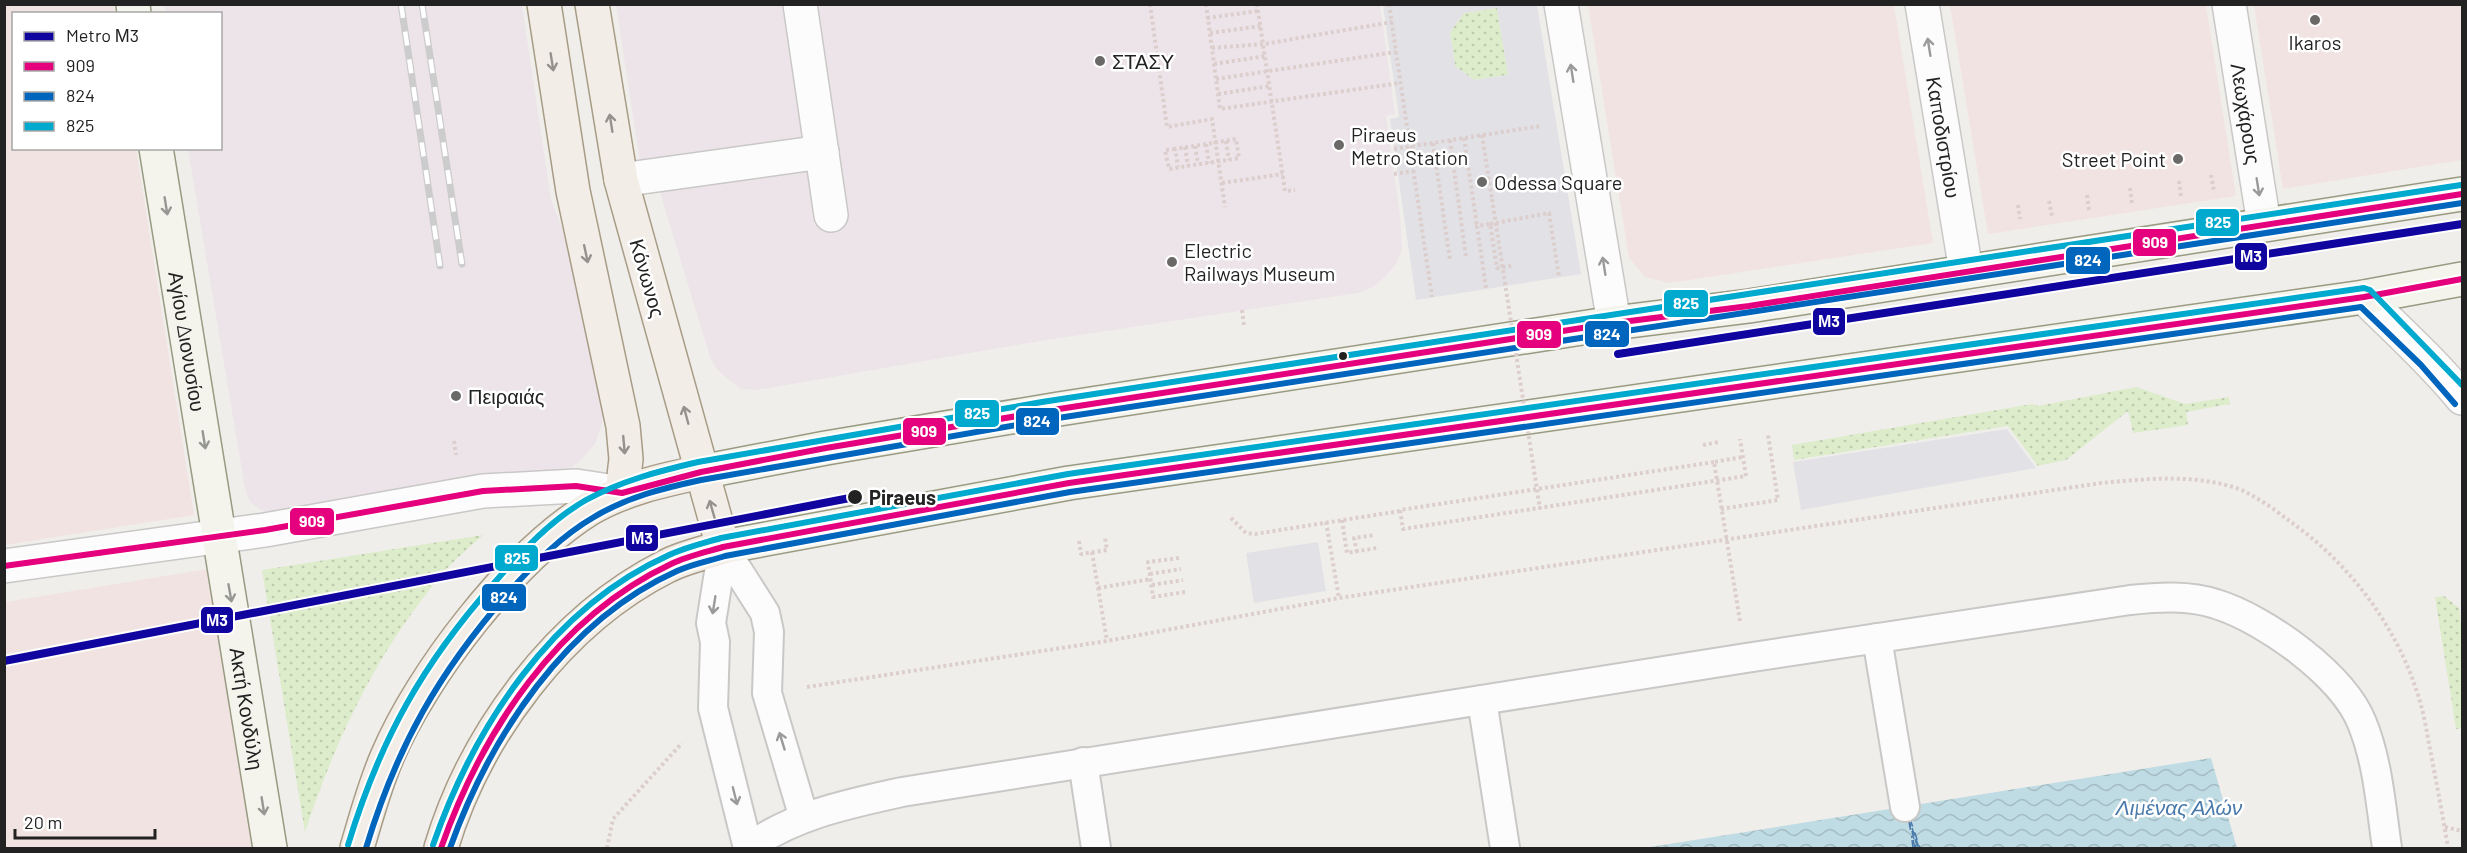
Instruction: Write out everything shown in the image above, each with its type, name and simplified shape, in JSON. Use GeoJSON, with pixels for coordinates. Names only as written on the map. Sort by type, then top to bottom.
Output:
{"type":"FeatureCollection","features":[{"type":"Feature","properties":{"kind":"main road"},"geometry":{"type":"LineString","coordinates":[[543,4],[573,191],[623,426],[626,459],[622,494]]}},
{"type":"Feature","properties":{"kind":"main road","name":"Κόνωνος"},"geometry":{"type":"LineString","coordinates":[[592,4],[621,180],[723,547]]}},
{"type":"Feature","properties":{"kind":"main road","name":"Αγίου Διονυσίου"},"geometry":{"type":"LineString","coordinates":[[156,150],[219,536]]}},
{"type":"Feature","properties":{"kind":"main road"},"geometry":{"type":"LineString","coordinates":[[357,849],[387,756],[416,700],[446,655],[507,581],[548,540],[590,509],[622,494],[701,472],[825,448],[1059,409],[1614,323],[1749,306],[2264,224],[2463,195]]}},
{"type":"Feature","properties":{"kind":"main road"},"geometry":{"type":"LineString","coordinates":[[441,849],[453,811],[480,754],[519,693],[548,659],[617,595],[668,565],[723,547],[1069,483],[2364,297],[2463,279]]}},
{"type":"Feature","properties":{"kind":"main road","name":"Ακτή Κονδύλη"},"geometry":{"type":"LineString","coordinates":[[219,536],[270,849]]}},
{"type":"Feature","properties":{"kind":"street"},"geometry":{"type":"LineString","coordinates":[[800,4],[831,215]]}},
{"type":"Feature","properties":{"kind":"street"},"geometry":{"type":"LineString","coordinates":[[1561,4],[1614,323]]}},
{"type":"Feature","properties":{"kind":"street","name":"Καποδιστρίου"},"geometry":{"type":"LineString","coordinates":[[1922,4],[1966,271]]}},
{"type":"Feature","properties":{"kind":"street","name":"Λεωχάρους"},"geometry":{"type":"LineString","coordinates":[[2229,4],[2264,224]]}},
{"type":"Feature","properties":{"kind":"street"},"geometry":{"type":"LineString","coordinates":[[621,180],[822,152]]}},
{"type":"Feature","properties":{"kind":"street"},"geometry":{"type":"LineString","coordinates":[[2364,297],[2435,365],[2463,398]]}},
{"type":"Feature","properties":{"kind":"street"},"geometry":{"type":"LineString","coordinates":[[4,566],[219,536],[483,491],[576,486],[622,494]]}},
{"type":"Feature","properties":{"kind":"lane"},"geometry":{"type":"LineString","coordinates":[[723,547],[765,613],[769,632],[767,693],[804,818]]}},
{"type":"Feature","properties":{"kind":"lane"},"geometry":{"type":"LineString","coordinates":[[723,547],[711,623],[716,642],[713,708],[748,848],[776,829],[804,818],[902,792],[1746,658],[2166,596],[2216,603],[2265,627],[2307,656],[2338,686],[2362,721],[2374,762],[2387,849]]}},
{"type":"Feature","properties":{"kind":"lane"},"geometry":{"type":"LineString","coordinates":[[1877,638],[1905,807]]}},
{"type":"Feature","properties":{"kind":"lane"},"geometry":{"type":"LineString","coordinates":[[1482,700],[1505,849]]}},
{"type":"Feature","properties":{"kind":"lane"},"geometry":{"type":"LineString","coordinates":[[1083,762],[1096,849]]}},
{"type":"Feature","properties":{"kind":"path"},"geometry":{"type":"LineString","coordinates":[[1150,4],[1167,127],[1212,119],[1225,207]]}},
{"type":"Feature","properties":{"kind":"path"},"geometry":{"type":"LineString","coordinates":[[1206,4],[1220,110],[1400,83]]}},
{"type":"Feature","properties":{"kind":"path"},"geometry":{"type":"LineString","coordinates":[[1257,4],[1286,191],[1295,190]]}},
{"type":"Feature","properties":{"kind":"path"},"geometry":{"type":"LineString","coordinates":[[1389,4],[1432,297]]}},
{"type":"Feature","properties":{"kind":"path"},"geometry":{"type":"LineString","coordinates":[[1207,18],[1258,11]]}},
{"type":"Feature","properties":{"kind":"path"},"geometry":{"type":"LineString","coordinates":[[1212,48],[1264,44],[1392,22]]}},
{"type":"Feature","properties":{"kind":"path"},"geometry":{"type":"LineString","coordinates":[[1210,33],[1261,26]]}},
{"type":"Feature","properties":{"kind":"path"},"geometry":{"type":"LineString","coordinates":[[1216,79],[1396,52]]}},
{"type":"Feature","properties":{"kind":"path"},"geometry":{"type":"LineString","coordinates":[[1214,64],[1266,56]]}},
{"type":"Feature","properties":{"kind":"path"},"geometry":{"type":"LineString","coordinates":[[1218,94],[1270,86]]}},
{"type":"Feature","properties":{"kind":"path"},"geometry":{"type":"LineString","coordinates":[[1394,149],[1546,126]]}},
{"type":"Feature","properties":{"kind":"path"},"geometry":{"type":"LineString","coordinates":[[1482,135],[1540,509]]}},
{"type":"Feature","properties":{"kind":"path"},"geometry":{"type":"LineString","coordinates":[[1464,138],[1486,288]]}},
{"type":"Feature","properties":{"kind":"path"},"geometry":{"type":"LineString","coordinates":[[1236,139],[1239,158],[1168,169],[1165,150],[1216,142],[1236,139]]}},
{"type":"Feature","properties":{"kind":"path"},"geometry":{"type":"LineString","coordinates":[[1450,140],[1466,257]]}},
{"type":"Feature","properties":{"kind":"path"},"geometry":{"type":"LineString","coordinates":[[1226,141],[1229,159]]}},
{"type":"Feature","properties":{"kind":"path"},"geometry":{"type":"LineString","coordinates":[[1433,143],[1450,260]]}},
{"type":"Feature","properties":{"kind":"path"},"geometry":{"type":"LineString","coordinates":[[1206,144],[1209,163]]}},
{"type":"Feature","properties":{"kind":"path"},"geometry":{"type":"LineString","coordinates":[[1195,146],[1198,164]]}},
{"type":"Feature","properties":{"kind":"path"},"geometry":{"type":"LineString","coordinates":[[1185,147],[1188,166]]}},
{"type":"Feature","properties":{"kind":"path"},"geometry":{"type":"LineString","coordinates":[[1175,149],[1178,168]]}},
{"type":"Feature","properties":{"kind":"path"},"geometry":{"type":"LineString","coordinates":[[1394,174],[1414,171]]}},
{"type":"Feature","properties":{"kind":"path"},"geometry":{"type":"LineString","coordinates":[[1222,183],[1283,174]]}},
{"type":"Feature","properties":{"kind":"path"},"geometry":{"type":"LineString","coordinates":[[2211,176],[2214,190]]}},
{"type":"Feature","properties":{"kind":"path"},"geometry":{"type":"LineString","coordinates":[[2179,181],[2181,196]]}},
{"type":"Feature","properties":{"kind":"path"},"geometry":{"type":"LineString","coordinates":[[2130,188],[2132,204]]}},
{"type":"Feature","properties":{"kind":"path"},"geometry":{"type":"LineString","coordinates":[[2087,195],[2089,210]]}},
{"type":"Feature","properties":{"kind":"path"},"geometry":{"type":"LineString","coordinates":[[2049,201],[2052,216]]}},
{"type":"Feature","properties":{"kind":"path"},"geometry":{"type":"LineString","coordinates":[[2018,206],[2020,219]]}},
{"type":"Feature","properties":{"kind":"path"},"geometry":{"type":"LineString","coordinates":[[1477,226],[1549,213],[1559,277]]}},
{"type":"Feature","properties":{"kind":"path"},"geometry":{"type":"LineString","coordinates":[[1490,224],[1497,268],[1511,266]]}},
{"type":"Feature","properties":{"kind":"path"},"geometry":{"type":"LineString","coordinates":[[1242,310],[1244,326]]}},
{"type":"Feature","properties":{"kind":"path"},"geometry":{"type":"LineString","coordinates":[[1721,509],[1778,501],[1768,435]]}},
{"type":"Feature","properties":{"kind":"path"},"geometry":{"type":"LineString","coordinates":[[1400,511],[1403,529],[1746,476],[1740,439]]}},
{"type":"Feature","properties":{"kind":"path"},"geometry":{"type":"LineString","coordinates":[[454,441],[456,458]]}},
{"type":"Feature","properties":{"kind":"path"},"geometry":{"type":"LineString","coordinates":[[1703,445],[1719,442]]}},
{"type":"Feature","properties":{"kind":"path"},"geometry":{"type":"LineString","coordinates":[[1231,518],[1246,533],[1255,534],[1400,511],[1424,505],[1743,456]]}},
{"type":"Feature","properties":{"kind":"path"},"geometry":{"type":"LineString","coordinates":[[1714,462],[1746,658]]}},
{"type":"Feature","properties":{"kind":"path"},"geometry":{"type":"LineString","coordinates":[[767,693],[1107,641],[1339,598],[1728,538],[2150,478],[2183,478],[2233,487],[2266,504],[2305,533],[2344,568],[2371,602],[2396,642],[2417,692],[2448,849]]}},
{"type":"Feature","properties":{"kind":"path"},"geometry":{"type":"LineString","coordinates":[[1342,520],[1347,553],[1377,548]]}},
{"type":"Feature","properties":{"kind":"path"},"geometry":{"type":"LineString","coordinates":[[1326,522],[1339,598]]}},
{"type":"Feature","properties":{"kind":"path"},"geometry":{"type":"LineString","coordinates":[[1357,552],[1354,538],[1375,535]]}},
{"type":"Feature","properties":{"kind":"path"},"geometry":{"type":"LineString","coordinates":[[1079,541],[1081,554],[1107,550],[1105,538]]}},
{"type":"Feature","properties":{"kind":"path"},"geometry":{"type":"LineString","coordinates":[[1092,552],[1107,641]]}},
{"type":"Feature","properties":{"kind":"path"},"geometry":{"type":"LineString","coordinates":[[1179,558],[1148,562],[1153,597],[1185,592]]}},
{"type":"Feature","properties":{"kind":"path"},"geometry":{"type":"LineString","coordinates":[[1098,588],[1181,569]]}},
{"type":"Feature","properties":{"kind":"path"},"geometry":{"type":"LineString","coordinates":[[1152,585],[1183,580]]}},
{"type":"Feature","properties":{"kind":"path"},"geometry":{"type":"LineString","coordinates":[[607,849],[613,819],[713,708]]}},
{"type":"Feature","properties":{"kind":"path"},"geometry":{"type":"LineString","coordinates":[[2445,827],[2463,831]]}},
{"type":"Feature","properties":{"kind":"shaded area"},"geometry":{"type":"Polygon","coordinates":[[[5,4],[113,5],[115,12],[12,12],[12,150],[136,150],[194,515],[5,545],[5,4]]]}},
{"type":"Feature","properties":{"kind":"shaded area"},"geometry":{"type":"Polygon","coordinates":[[[164,5],[522,5],[551,200],[568,243],[605,403],[602,425],[595,444],[581,460],[572,467],[271,514],[250,502],[245,489],[188,150],[222,150],[222,12],[166,12],[164,5]]]}},
{"type":"Feature","properties":{"kind":"shaded area"},"geometry":{"type":"Polygon","coordinates":[[[616,5],[1380,5],[1395,114],[1386,116],[1400,215],[1402,249],[1396,264],[1385,277],[1373,287],[1358,293],[1040,341],[757,390],[741,389],[715,367],[710,357],[662,199],[655,162],[640,163],[616,5]]]}},
{"type":"Feature","properties":{"kind":"shaded area","name":"Odessa Square"},"geometry":{"type":"Polygon","coordinates":[[[1383,5],[1537,5],[1581,274],[1416,300],[1390,119],[1399,117],[1383,5]],[[1497,8],[1464,13],[1450,32],[1455,66],[1474,80],[1508,75],[1497,8]]]}},
{"type":"Feature","properties":{"kind":"shaded area"},"geometry":{"type":"Polygon","coordinates":[[[1588,5],[1894,5],[1933,243],[1669,283],[1645,277],[1629,258],[1588,5]]]}},
{"type":"Feature","properties":{"kind":"shaded area"},"geometry":{"type":"Polygon","coordinates":[[[1950,5],[2206,5],[2236,196],[1988,234],[1950,5]]]}},
{"type":"Feature","properties":{"kind":"shaded area"},"geometry":{"type":"Polygon","coordinates":[[[2254,5],[2462,5],[2462,160],[2283,189],[2254,5]]]}},
{"type":"Feature","properties":{"kind":"shaded area"},"geometry":{"type":"Polygon","coordinates":[[[2007,429],[2036,468],[1801,510],[1793,462],[2007,429]]]}},
{"type":"Feature","properties":{"kind":"shaded area"},"geometry":{"type":"Polygon","coordinates":[[[1318,542],[1326,591],[1254,603],[1246,553],[1318,542]]]}},
{"type":"Feature","properties":{"kind":"shaded area"},"geometry":{"type":"Polygon","coordinates":[[[208,569],[254,848],[5,848],[5,602],[208,569]]]}},
{"type":"Feature","properties":{"kind":"green space"},"geometry":{"type":"Polygon","coordinates":[[[1497,7],[1508,75],[1474,80],[1455,66],[1450,32],[1464,13],[1497,7]]]}},
{"type":"Feature","properties":{"kind":"green space"},"geometry":{"type":"Polygon","coordinates":[[[2136,387],[2185,404],[2229,397],[2230,404],[2186,412],[2188,425],[2133,433],[2128,411],[2066,460],[2038,466],[2008,426],[1794,460],[1792,445],[2032,404],[2038,406],[2136,387]]]}},
{"type":"Feature","properties":{"kind":"green space"},"geometry":{"type":"Polygon","coordinates":[[[483,535],[444,572],[399,631],[345,728],[305,832],[262,570],[483,535]]]}},
{"type":"Feature","properties":{"kind":"green space"},"geometry":{"type":"Polygon","coordinates":[[[2444,596],[2459,608],[2462,632],[2462,728],[2456,729],[2435,597],[2444,596]]]}},
{"type":"Feature","properties":{"kind":"water","name":"Λιμένας Αλών"},"geometry":{"type":"Polygon","coordinates":[[[2211,758],[2237,848],[1644,848],[2211,758]]]}},
{"type":"Feature","properties":{"kind":"ferry route"},"geometry":{"type":"LineString","coordinates":[[1909,819],[1911,829]]}},
{"type":"Feature","properties":{"kind":"ferry route"},"geometry":{"type":"LineString","coordinates":[[1910,819],[1920,848]]}},
{"type":"Feature","properties":{"kind":"ferry route"},"geometry":{"type":"LineString","coordinates":[[1909,822],[1912,838]]}},
{"type":"Feature","properties":{"kind":"ferry route"},"geometry":{"type":"LineString","coordinates":[[1912,828],[1915,837]]}},
{"type":"Feature","properties":{"kind":"ferry route"},"geometry":{"type":"LineString","coordinates":[[1912,831],[1916,848]]}},
{"type":"Feature","properties":{"kind":"ferry route"},"geometry":{"type":"LineString","coordinates":[[1915,839],[1918,848]]}},
{"type":"Feature","properties":{"kind":"ferry route"},"geometry":{"type":"LineString","coordinates":[[1916,839],[1919,848]]}},
{"type":"Feature","properties":{"kind":"ferry route"},"geometry":{"type":"LineString","coordinates":[[1912,840],[1913,848]]}},
{"type":"Feature","properties":{"kind":"ferry route"},"geometry":{"type":"LineString","coordinates":[[1913,840],[1915,848]]}},
{"type":"Feature","properties":{"kind":"railway"},"geometry":{"type":"LineString","coordinates":[[401,4],[440,266]]}},
{"type":"Feature","properties":{"kind":"railway"},"geometry":{"type":"LineString","coordinates":[[422,4],[462,264]]}},
{"type":"Feature","properties":{"kind":"metro line","name":"Μ3"},"geometry":{"type":"LineString","coordinates":[[1618,354],[2462,224]]}},
{"type":"Feature","properties":{"kind":"metro line","name":"Μ3"},"geometry":{"type":"LineString","coordinates":[[4,661],[855,497]]}},
{"type":"Feature","properties":{"kind":"transit line","name":"825"},"geometry":{"type":"LineString","coordinates":[[348,845],[374,771],[389,737],[425,674],[469,613],[526,548],[561,517],[599,493],[641,477],[698,462],[1042,402],[2461,185]]}},
{"type":"Feature","properties":{"kind":"transit line","name":"909"},"geometry":{"type":"LineString","coordinates":[[4,566],[265,530],[483,491],[576,486],[622,493],[701,472],[826,448],[1059,409],[1614,323],[1749,306],[2462,194]]}},
{"type":"Feature","properties":{"kind":"transit line","name":"824"},"geometry":{"type":"LineString","coordinates":[[366,848],[391,776],[422,712],[461,652],[484,622],[528,571],[570,533],[607,510],[646,494],[701,480],[1045,420],[2462,203]]}},
{"type":"Feature","properties":{"kind":"transit line","name":"909"},"geometry":{"type":"LineString","coordinates":[[441,848],[478,762],[501,721],[558,647],[592,615],[630,587],[671,564],[703,552],[1069,483],[2364,297],[2462,279]]}},
{"type":"Feature","properties":{"kind":"transit line","name":"825"},"geometry":{"type":"LineString","coordinates":[[433,845],[450,801],[495,715],[522,676],[553,639],[588,606],[627,578],[675,552],[721,538],[1068,474],[2364,288],[2370,290],[2462,385]]}},
{"type":"Feature","properties":{"kind":"transit line","name":"824"},"geometry":{"type":"LineString","coordinates":[[450,848],[467,806],[510,725],[536,687],[567,651],[600,620],[637,593],[677,571],[725,556],[1070,492],[2361,307],[2421,365],[2455,404]]}},
{"type":"Feature","properties":{"kind":"place","name":"Ikaros"},"geometry":{"type":"Point","coordinates":[2315,20]}},
{"type":"Feature","properties":{"kind":"place","name":"ΣΤΑΣΥ"},"geometry":{"type":"Point","coordinates":[1100,61]}},
{"type":"Feature","properties":{"kind":"place","name":"Piraeus Metro Station"},"geometry":{"type":"Point","coordinates":[1339,145]}},
{"type":"Feature","properties":{"kind":"place","name":"Street Point"},"geometry":{"type":"Point","coordinates":[2178,159]}},
{"type":"Feature","properties":{"kind":"place","name":"Odessa Square"},"geometry":{"type":"Point","coordinates":[1482,182]}},
{"type":"Feature","properties":{"kind":"place","name":"Electric Railways Museum"},"geometry":{"type":"Point","coordinates":[1172,262]}},
{"type":"Feature","properties":{"kind":"place","name":"Πειραιάς"},"geometry":{"type":"Point","coordinates":[456,396]}},
{"type":"Feature","properties":{"kind":"place","name":"Piraeus"},"geometry":{"type":"Point","coordinates":[855,497]}}]}
